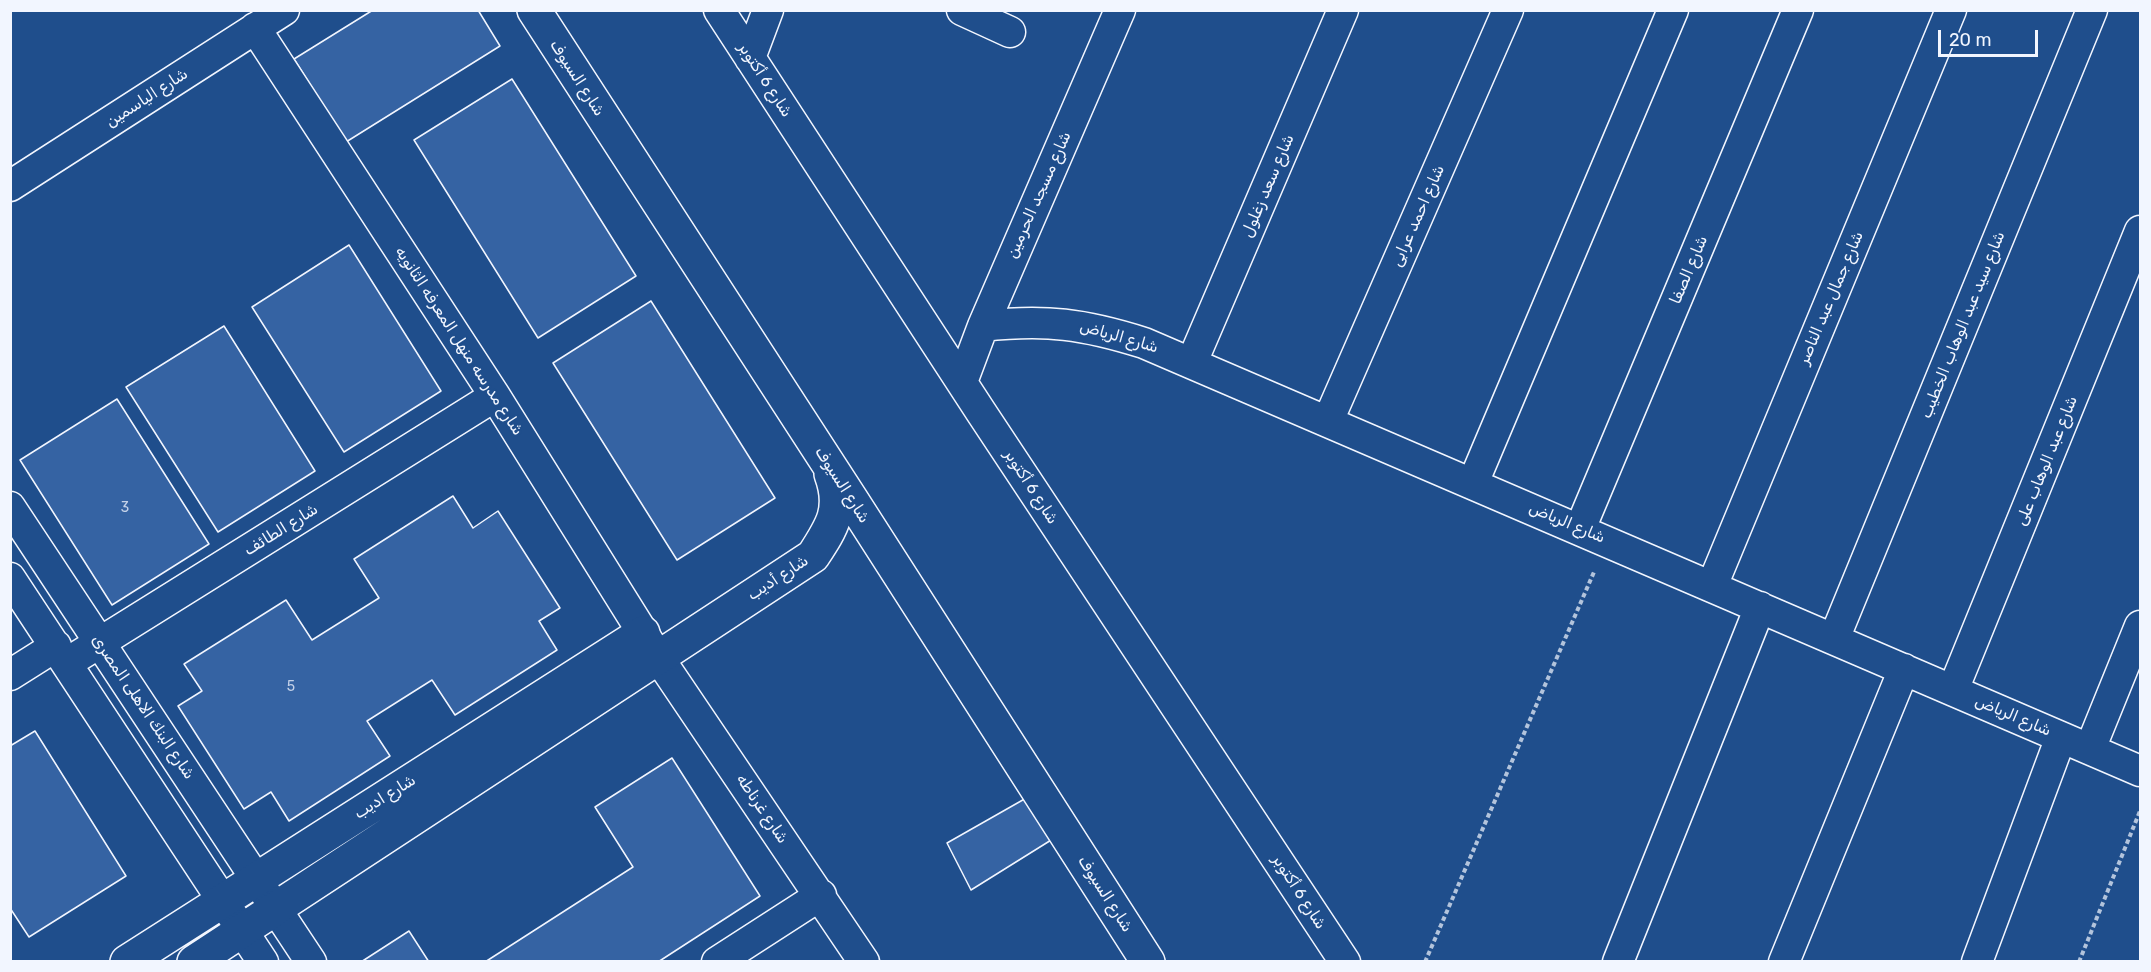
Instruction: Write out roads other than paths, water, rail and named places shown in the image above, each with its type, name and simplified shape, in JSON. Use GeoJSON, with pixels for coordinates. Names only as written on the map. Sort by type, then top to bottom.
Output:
{"type":"FeatureCollection","features":[{"type":"Feature","properties":{"kind":"main road","name":"شارع السيوف"},"geometry":{"type":"LineString","coordinates":[[534,10],[1148,962]]}},
{"type":"Feature","properties":{"kind":"main road","name":"شارع أديب"},"geometry":{"type":"LineString","coordinates":[[651,645],[813,556],[828,534],[837,510],[837,490],[827,462]]}},
{"type":"Feature","properties":{"kind":"main road","name":"شارع اديب"},"geometry":{"type":"LineString","coordinates":[[127,962],[256,878],[651,645]]}},
{"type":"Feature","properties":{"kind":"main road","name":"شارع اديب"},"geometry":{"type":"LineString","coordinates":[[194,962],[276,908],[651,645]]}},
{"type":"Feature","properties":{"kind":"street","name":"شارع الياسمين"},"geometry":{"type":"LineString","coordinates":[[10,186],[284,10]]}},
{"type":"Feature","properties":{"kind":"street","name":"شارع 6 أكتوبر"},"geometry":{"type":"LineString","coordinates":[[719,10],[1345,962]]}},
{"type":"Feature","properties":{"kind":"street"},"geometry":{"type":"LineString","coordinates":[[750,58],[768,10]]}},
{"type":"Feature","properties":{"kind":"street"},"geometry":{"type":"LineString","coordinates":[[962,10],[1010,32]]}},
{"type":"Feature","properties":{"kind":"street","name":"شارع مسجد الحرمين"},"geometry":{"type":"LineString","coordinates":[[962,382],[982,326],[1120,10]]}},
{"type":"Feature","properties":{"kind":"street","name":"شارع سعد زغلول"},"geometry":{"type":"LineString","coordinates":[[1192,362],[1343,10]]}},
{"type":"Feature","properties":{"kind":"street","name":"شارع احمد عرابى"},"geometry":{"type":"LineString","coordinates":[[1328,420],[1508,10]]}},
{"type":"Feature","properties":{"kind":"street"},"geometry":{"type":"LineString","coordinates":[[1473,483],[1673,10]]}},
{"type":"Feature","properties":{"kind":"street","name":"شارع الصفا"},"geometry":{"type":"LineString","coordinates":[[1580,529],[1798,10]]}},
{"type":"Feature","properties":{"kind":"street","name":"شارع جمال عبد الناصر"},"geometry":{"type":"LineString","coordinates":[[1712,586],[1951,10]]}},
{"type":"Feature","properties":{"kind":"street","name":"شارع سيد عبد الوهاب الخطيب"},"geometry":{"type":"LineString","coordinates":[[1834,639],[2092,10]]}},
{"type":"Feature","properties":{"kind":"street","name":"شارع مدرسه منهل المعرفه الثانويه"},"geometry":{"type":"LineString","coordinates":[[255,28],[495,396],[651,645]]}},
{"type":"Feature","properties":{"kind":"street","name":"شارع عبد الوهاب على"},"geometry":{"type":"LineString","coordinates":[[1953,690],[2140,231]]}},
{"type":"Feature","properties":{"kind":"street","name":"شارع الرياض"},"geometry":{"type":"LineString","coordinates":[[982,326],[1018,322],[1070,323],[1144,342],[2140,771]]}},
{"type":"Feature","properties":{"kind":"street","name":"شارع الطائف"},"geometry":{"type":"LineString","coordinates":[[10,675],[100,642],[495,396]]}},
{"type":"Feature","properties":{"kind":"street","name":"شارع البنك الاهلى المصرى"},"geometry":{"type":"LineString","coordinates":[[10,507],[311,962]]}},
{"type":"Feature","properties":{"kind":"street"},"geometry":{"type":"LineString","coordinates":[[10,578],[263,962]]}},
{"type":"Feature","properties":{"kind":"street"},"geometry":{"type":"LineString","coordinates":[[1618,962],[1760,607]]}},
{"type":"Feature","properties":{"kind":"street"},"geometry":{"type":"LineString","coordinates":[[2090,749],[2140,626]]}},
{"type":"Feature","properties":{"kind":"street","name":"شارع غرناطه"},"geometry":{"type":"LineString","coordinates":[[651,645],[864,962]]}},
{"type":"Feature","properties":{"kind":"street"},"geometry":{"type":"LineString","coordinates":[[1784,962],[1904,669]]}},
{"type":"Feature","properties":{"kind":"street"},"geometry":{"type":"LineString","coordinates":[[1977,962],[2061,737]]}},
{"type":"Feature","properties":{"kind":"street"},"geometry":{"type":"LineString","coordinates":[[717,962],[821,895]]}}]}
